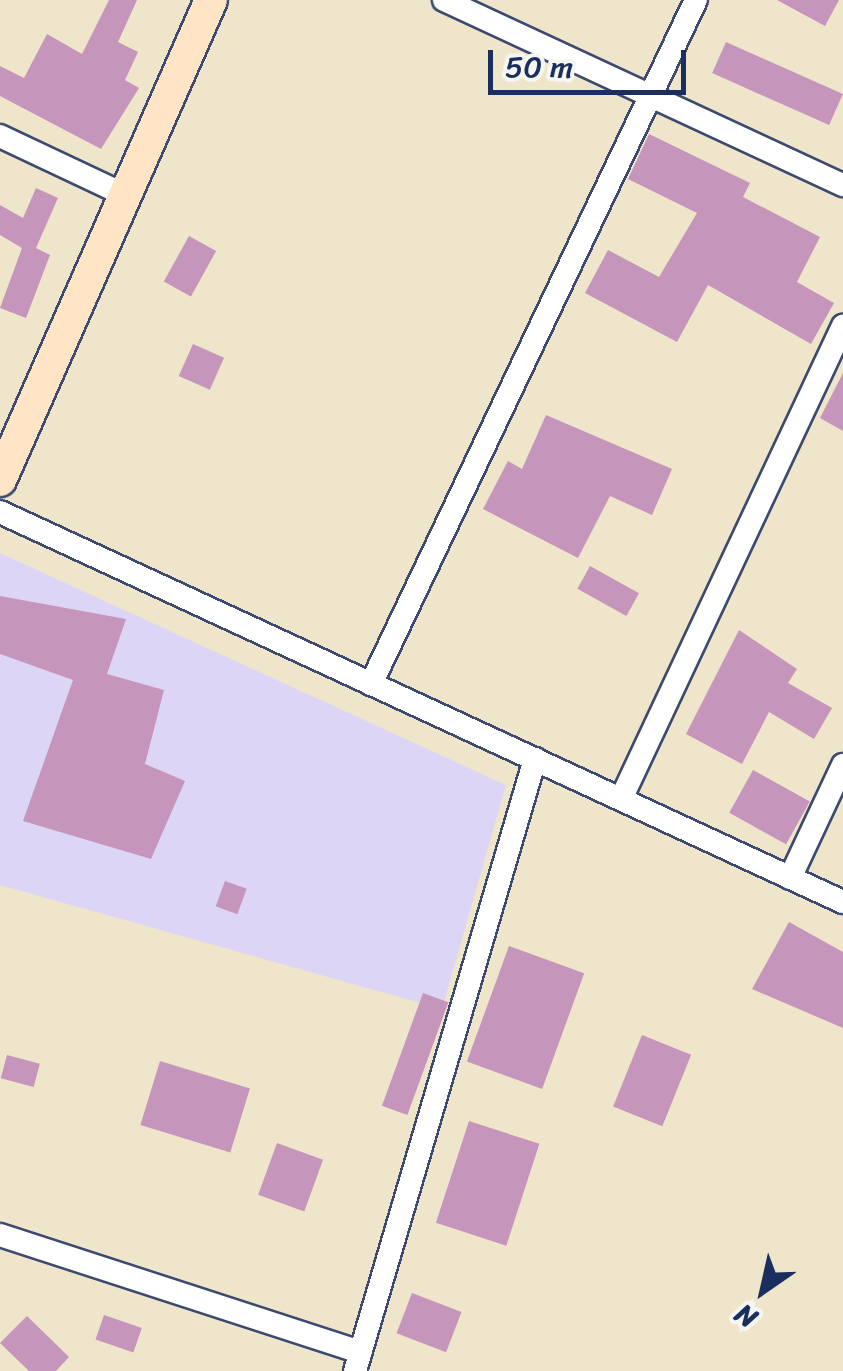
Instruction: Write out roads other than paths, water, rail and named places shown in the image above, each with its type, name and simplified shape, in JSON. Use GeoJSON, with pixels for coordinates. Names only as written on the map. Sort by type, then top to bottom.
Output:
{"type":"FeatureCollection","features":[{"type":"Feature","properties":{"kind":"street"},"geometry":{"type":"LineString","coordinates":[[0,480],[211,0]]}},
{"type":"Feature","properties":{"kind":"street"},"geometry":{"type":"LineString","coordinates":[[444,0],[843,185]]}},
{"type":"Feature","properties":{"kind":"street"},"geometry":{"type":"LineString","coordinates":[[371,684],[696,0]]}},
{"type":"Feature","properties":{"kind":"street"},"geometry":{"type":"LineString","coordinates":[[0,136],[125,195]]}},
{"type":"Feature","properties":{"kind":"street"},"geometry":{"type":"LineString","coordinates":[[621,800],[843,326]]}},
{"type":"Feature","properties":{"kind":"street"},"geometry":{"type":"LineString","coordinates":[[0,512],[843,902]]}},
{"type":"Feature","properties":{"kind":"street"},"geometry":{"type":"LineString","coordinates":[[0,1235],[358,1361],[535,759]]}},
{"type":"Feature","properties":{"kind":"street"},"geometry":{"type":"LineString","coordinates":[[790,878],[843,766]]}}]}
